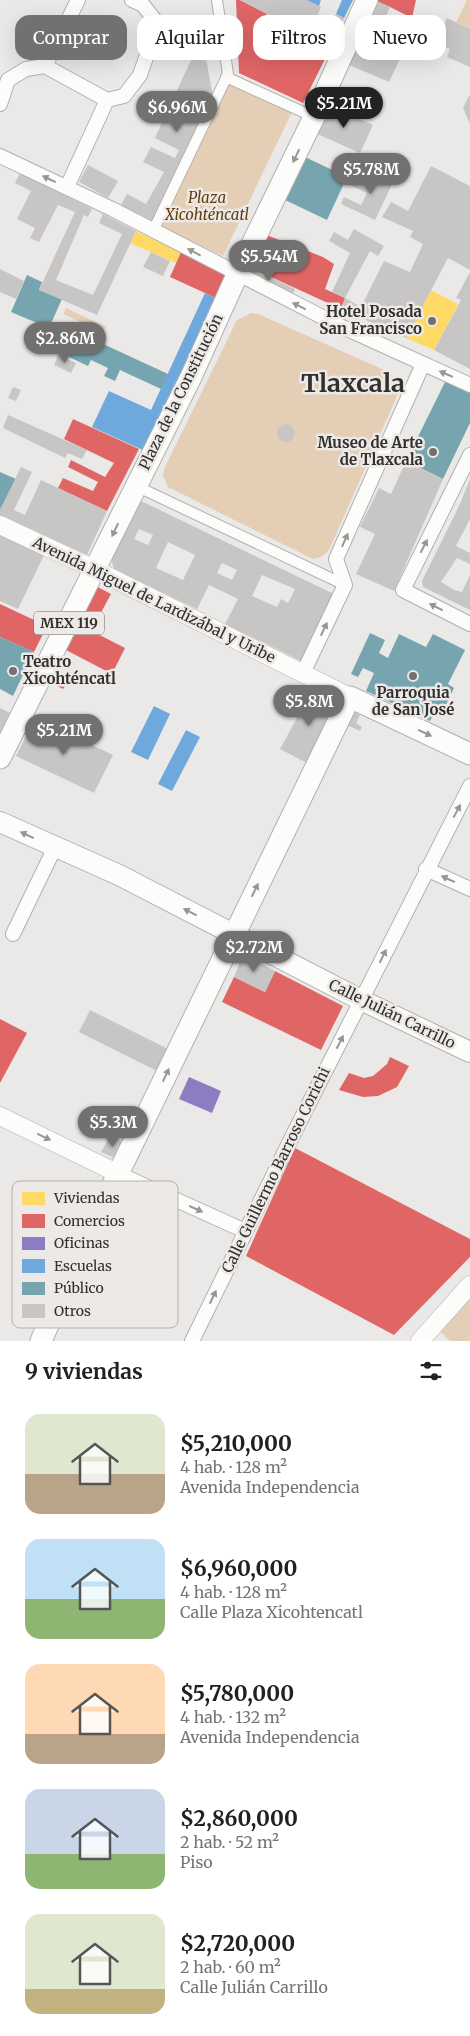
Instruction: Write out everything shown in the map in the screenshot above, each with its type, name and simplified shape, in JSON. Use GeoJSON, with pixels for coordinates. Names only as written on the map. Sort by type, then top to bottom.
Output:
{"type":"FeatureCollection","features":[{"type":"Feature","properties":{"kind":"main road","name":"MEX 119"},"geometry":{"type":"LineString","coordinates":[[237,275],[314,117],[367,0]]}},
{"type":"Feature","properties":{"kind":"main road","name":"Plaza de la Constitución"},"geometry":{"type":"LineString","coordinates":[[136,486],[191,377],[237,275]]}},
{"type":"Feature","properties":{"kind":"main road","name":"MEX 119"},"geometry":{"type":"LineString","coordinates":[[0,758],[96,570],[136,486]]}},
{"type":"Feature","properties":{"kind":"main road","name":"Avenida Miguel de Lardizábal y Uribe"},"geometry":{"type":"LineString","coordinates":[[350,697],[470,754]]}},
{"type":"Feature","properties":{"kind":"main road"},"geometry":{"type":"LineString","coordinates":[[116,1181],[233,934],[350,697]]}},
{"type":"Feature","properties":{"kind":"main road","name":"Calle Julián Carrillo"},"geometry":{"type":"LineString","coordinates":[[0,822],[119,875],[361,1000],[470,1052]]}},
{"type":"Feature","properties":{"kind":"main road"},"geometry":{"type":"LineString","coordinates":[[41,1341],[47,1328]]}},
{"type":"Feature","properties":{"kind":"street"},"geometry":{"type":"LineString","coordinates":[[46,66],[78,0]]}},
{"type":"Feature","properties":{"kind":"street"},"geometry":{"type":"LineString","coordinates":[[0,104],[8,80],[26,69],[46,66],[107,100],[124,96],[140,75],[152,40],[154,19],[143,5],[132,0]]}},
{"type":"Feature","properties":{"kind":"street"},"geometry":{"type":"LineString","coordinates":[[153,231],[228,74],[218,0]]}},
{"type":"Feature","properties":{"kind":"street"},"geometry":{"type":"LineString","coordinates":[[226,77],[314,117]]}},
{"type":"Feature","properties":{"kind":"street"},"geometry":{"type":"LineString","coordinates":[[67,187],[107,100]]}},
{"type":"Feature","properties":{"kind":"street"},"geometry":{"type":"LineString","coordinates":[[0,156],[67,187],[336,324],[470,385]]}},
{"type":"Feature","properties":{"kind":"street"},"geometry":{"type":"LineString","coordinates":[[303,673],[345,585],[336,559],[422,364]]}},
{"type":"Feature","properties":{"kind":"street"},"geometry":{"type":"LineString","coordinates":[[470,455],[403,590],[470,624]]}},
{"type":"Feature","properties":{"kind":"street","name":"Plaza de la Constitución"},"geometry":{"type":"LineString","coordinates":[[136,486],[345,585]]}},
{"type":"Feature","properties":{"kind":"street","name":"Avenida Miguel de Lardizábal y Uribe"},"geometry":{"type":"LineString","coordinates":[[0,525],[96,570],[350,697]]}},
{"type":"Feature","properties":{"kind":"street","name":"Calle Guillermo Barroso Corichi"},"geometry":{"type":"LineString","coordinates":[[192,1341],[426,869],[470,786]]}},
{"type":"Feature","properties":{"kind":"street"},"geometry":{"type":"LineString","coordinates":[[13,934],[54,847]]}},
{"type":"Feature","properties":{"kind":"street"},"geometry":{"type":"LineString","coordinates":[[426,869],[470,889]]}},
{"type":"Feature","properties":{"kind":"street"},"geometry":{"type":"LineString","coordinates":[[0,1116],[135,1181]]}},
{"type":"Feature","properties":{"kind":"street"},"geometry":{"type":"LineString","coordinates":[[178,1200],[246,1231]]}},
{"type":"Feature","properties":{"kind":"street"},"geometry":{"type":"LineString","coordinates":[[420,1341],[470,1285]]}},
{"type":"Feature","properties":{"kind":"green space"},"geometry":{"type":"Polygon","coordinates":[[[467,0],[470,0],[470,29],[456,22],[467,0]]]}},
{"type":"Feature","properties":{"kind":"green space","name":"Plaza Xicohténcatl"},"geometry":{"type":"Polygon","coordinates":[[[227,83],[292,112],[223,256],[157,225],[227,83]]]}},
{"type":"Feature","properties":{"kind":"green space"},"geometry":{"type":"Polygon","coordinates":[[[66,308],[106,327],[103,332],[63,314],[66,308]]]}},
{"type":"Feature","properties":{"kind":"green space"},"geometry":{"type":"Polygon","coordinates":[[[251,313],[258,314],[389,372],[396,384],[398,394],[329,550],[318,558],[313,559],[168,487],[163,476],[164,469],[237,320],[251,313]]]}},
{"type":"Feature","properties":{"kind":"green space"},"geometry":{"type":"Polygon","coordinates":[[[61,322],[100,339],[97,345],[59,327],[61,322]]]}},
{"type":"Feature","properties":{"kind":"green space"},"geometry":{"type":"Polygon","coordinates":[[[470,1296],[470,1341],[450,1341],[441,1332],[470,1296]]]}},
{"type":"Feature","properties":{"kind":"building: Viviendas"},"geometry":{"type":"Polygon","coordinates":[[[136,231],[181,252],[176,263],[130,243],[136,231]]]}},
{"type":"Feature","properties":{"kind":"building: Viviendas","name":"Hotel Posada San Francisco"},"geometry":{"type":"Polygon","coordinates":[[[431,290],[458,304],[434,350],[406,338],[431,290]]]}},
{"type":"Feature","properties":{"kind":"building: Comercios"},"geometry":{"type":"Polygon","coordinates":[[[236,0],[240,0],[267,14],[253,15],[253,60],[324,60],[303,103],[239,73],[238,60],[243,60],[243,15],[237,15],[236,0]]]}},
{"type":"Feature","properties":{"kind":"building: Comercios"},"geometry":{"type":"Polygon","coordinates":[[[374,0],[416,0],[413,15],[406,15],[374,0]]]}},
{"type":"Feature","properties":{"kind":"building: Comercios"},"geometry":{"type":"Polygon","coordinates":[[[264,234],[323,257],[334,264],[325,289],[345,298],[341,309],[247,266],[264,234]]]}},
{"type":"Feature","properties":{"kind":"building: Comercios"},"geometry":{"type":"Polygon","coordinates":[[[181,252],[227,273],[216,298],[170,277],[181,252]]]}},
{"type":"Feature","properties":{"kind":"building: Comercios"},"geometry":{"type":"Polygon","coordinates":[[[73,419],[139,449],[107,511],[58,488],[63,478],[93,491],[98,482],[68,467],[71,460],[105,477],[114,463],[64,439],[73,419]]]}},
{"type":"Feature","properties":{"kind":"building: Comercios"},"geometry":{"type":"Polygon","coordinates":[[[94,585],[111,594],[97,620],[80,612],[94,585]]]}},
{"type":"Feature","properties":{"kind":"building: Comercios"},"geometry":{"type":"Polygon","coordinates":[[[0,604],[47,626],[34,652],[0,637],[0,604]]]}},
{"type":"Feature","properties":{"kind":"building: Comercios"},"geometry":{"type":"Polygon","coordinates":[[[78,624],[125,648],[112,674],[66,650],[78,624]]]}},
{"type":"Feature","properties":{"kind":"building: Comercios"},"geometry":{"type":"Polygon","coordinates":[[[59,672],[70,678],[63,689],[53,684],[59,672]]]}},
{"type":"Feature","properties":{"kind":"building: Comercios"},"geometry":{"type":"Polygon","coordinates":[[[275,971],[343,1006],[321,1050],[222,1002],[234,977],[265,992],[275,971]]]}},
{"type":"Feature","properties":{"kind":"building: Comercios"},"geometry":{"type":"Polygon","coordinates":[[[0,1019],[27,1033],[0,1083],[0,1019]]]}},
{"type":"Feature","properties":{"kind":"building: Comercios"},"geometry":{"type":"Polygon","coordinates":[[[390,1057],[409,1066],[397,1087],[378,1096],[363,1097],[339,1090],[349,1073],[364,1078],[373,1076],[387,1064],[390,1057]]]}},
{"type":"Feature","properties":{"kind":"building: Comercios"},"geometry":{"type":"Polygon","coordinates":[[[295,1148],[470,1239],[470,1257],[394,1335],[246,1256],[295,1148]]]}},
{"type":"Feature","properties":{"kind":"building: Oficinas"},"geometry":{"type":"Polygon","coordinates":[[[189,1077],[221,1091],[212,1113],[179,1099],[189,1077]]]}},
{"type":"Feature","properties":{"kind":"building: Escuelas"},"geometry":{"type":"Polygon","coordinates":[[[306,0],[321,0],[319,6],[306,0]]]}},
{"type":"Feature","properties":{"kind":"building: Escuelas"},"geometry":{"type":"Polygon","coordinates":[[[342,0],[353,0],[345,16],[336,14],[342,0]]]}},
{"type":"Feature","properties":{"kind":"building: Escuelas"},"geometry":{"type":"Polygon","coordinates":[[[205,293],[216,298],[145,451],[92,427],[109,391],[151,410],[205,293]]]}},
{"type":"Feature","properties":{"kind":"building: Escuelas"},"geometry":{"type":"Polygon","coordinates":[[[154,706],[170,714],[148,760],[131,752],[154,706]]]}},
{"type":"Feature","properties":{"kind":"building: Escuelas"},"geometry":{"type":"Polygon","coordinates":[[[186,730],[200,737],[172,791],[158,784],[186,730]]]}},
{"type":"Feature","properties":{"kind":"building: Público"},"geometry":{"type":"Polygon","coordinates":[[[303,156],[347,177],[327,220],[283,199],[303,156]]]}},
{"type":"Feature","properties":{"kind":"building: Público"},"geometry":{"type":"Polygon","coordinates":[[[27,275],[42,282],[39,290],[62,299],[49,328],[11,312],[27,275]]]}},
{"type":"Feature","properties":{"kind":"building: Público"},"geometry":{"type":"Polygon","coordinates":[[[78,338],[98,348],[101,343],[168,374],[161,389],[120,370],[115,381],[104,376],[108,368],[91,360],[88,366],[69,357],[78,338]]]}},
{"type":"Feature","properties":{"kind":"building: Público"},"geometry":{"type":"Polygon","coordinates":[[[447,378],[470,390],[470,423],[443,479],[406,461],[447,378]]]}},
{"type":"Feature","properties":{"kind":"building: Público"},"geometry":{"type":"Polygon","coordinates":[[[0,472],[16,479],[0,510],[0,472]]]}},
{"type":"Feature","properties":{"kind":"building: Público","name":"Parroquia de San José"},"geometry":{"type":"Polygon","coordinates":[[[370,633],[385,640],[379,653],[388,658],[399,634],[426,647],[433,634],[465,650],[448,684],[454,688],[444,709],[438,706],[430,721],[366,691],[374,673],[363,668],[358,677],[351,674],[370,633]]]}},
{"type":"Feature","properties":{"kind":"building: Público","name":"Teatro Xicohténcatl"},"geometry":{"type":"Polygon","coordinates":[[[0,637],[34,652],[13,696],[0,689],[0,637]]]}},
{"type":"Feature","properties":{"kind":"building: Otros"},"geometry":{"type":"Polygon","coordinates":[[[240,0],[306,0],[321,7],[318,15],[269,15],[240,0]]]}},
{"type":"Feature","properties":{"kind":"building: Otros"},"geometry":{"type":"Polygon","coordinates":[[[376,1],[390,7],[387,15],[370,15],[376,1]]]}},
{"type":"Feature","properties":{"kind":"building: Otros"},"geometry":{"type":"Polygon","coordinates":[[[447,18],[470,29],[470,67],[447,57],[450,49],[446,47],[447,18]]]}},
{"type":"Feature","properties":{"kind":"building: Otros"},"geometry":{"type":"Polygon","coordinates":[[[355,47],[355,60],[399,60],[389,82],[347,64],[355,47]]]}},
{"type":"Feature","properties":{"kind":"building: Otros"},"geometry":{"type":"Polygon","coordinates":[[[191,60],[206,60],[213,96],[153,221],[121,205],[127,194],[146,204],[164,172],[143,162],[151,147],[175,158],[179,150],[155,138],[191,60]]]}},
{"type":"Feature","properties":{"kind":"building: Otros"},"geometry":{"type":"Polygon","coordinates":[[[470,94],[470,124],[463,108],[470,94]]]}},
{"type":"Feature","properties":{"kind":"building: Otros"},"geometry":{"type":"Polygon","coordinates":[[[328,105],[373,125],[360,153],[315,133],[328,105]]]}},
{"type":"Feature","properties":{"kind":"building: Otros"},"geometry":{"type":"Polygon","coordinates":[[[88,165],[118,181],[108,198],[79,182],[88,165]]]}},
{"type":"Feature","properties":{"kind":"building: Otros"},"geometry":{"type":"Polygon","coordinates":[[[431,166],[470,186],[470,270],[448,258],[406,338],[341,309],[345,298],[361,307],[384,261],[410,272],[423,244],[410,237],[413,231],[382,217],[391,202],[408,211],[431,166]]]}},
{"type":"Feature","properties":{"kind":"building: Otros"},"geometry":{"type":"Polygon","coordinates":[[[382,169],[396,176],[375,220],[341,204],[344,197],[361,205],[367,193],[346,183],[349,176],[373,187],[382,169]]]}},
{"type":"Feature","properties":{"kind":"building: Otros"},"geometry":{"type":"Polygon","coordinates":[[[20,173],[92,209],[88,217],[84,215],[56,280],[93,295],[122,234],[99,223],[103,214],[136,231],[97,315],[39,290],[75,212],[58,205],[39,242],[30,238],[35,228],[17,219],[31,191],[15,183],[20,173]]]}},
{"type":"Feature","properties":{"kind":"building: Otros"},"geometry":{"type":"Polygon","coordinates":[[[354,229],[384,246],[378,256],[370,251],[345,298],[332,292],[350,253],[329,241],[334,232],[348,240],[354,229]]]}},
{"type":"Feature","properties":{"kind":"building: Otros"},"geometry":{"type":"Polygon","coordinates":[[[151,252],[170,261],[163,276],[143,267],[151,252]]]}},
{"type":"Feature","properties":{"kind":"building: Otros"},"geometry":{"type":"Polygon","coordinates":[[[247,266],[295,289],[291,298],[243,275],[247,266]]]}},
{"type":"Feature","properties":{"kind":"building: Otros"},"geometry":{"type":"Polygon","coordinates":[[[0,269],[24,281],[16,299],[0,292],[0,269]]]}},
{"type":"Feature","properties":{"kind":"building: Otros"},"geometry":{"type":"Polygon","coordinates":[[[470,272],[470,369],[434,350],[461,300],[456,298],[470,272]]]}},
{"type":"Feature","properties":{"kind":"building: Otros"},"geometry":{"type":"Polygon","coordinates":[[[58,355],[76,363],[71,373],[54,365],[58,355]]]}},
{"type":"Feature","properties":{"kind":"building: Otros"},"geometry":{"type":"Polygon","coordinates":[[[13,387],[21,390],[16,401],[8,398],[13,387]]]}},
{"type":"Feature","properties":{"kind":"building: Otros"},"geometry":{"type":"Polygon","coordinates":[[[8,415],[87,450],[82,459],[68,453],[65,458],[3,428],[8,415]]]}},
{"type":"Feature","properties":{"kind":"building: Otros"},"geometry":{"type":"Polygon","coordinates":[[[282,424],[290,424],[295,429],[293,440],[282,442],[277,437],[277,429],[282,424]]]}},
{"type":"Feature","properties":{"kind":"building: Otros"},"geometry":{"type":"Polygon","coordinates":[[[406,461],[443,479],[394,591],[356,574],[375,534],[360,527],[379,488],[391,494],[406,461]]]}},
{"type":"Feature","properties":{"kind":"building: Otros"},"geometry":{"type":"Polygon","coordinates":[[[21,467],[32,472],[14,510],[25,515],[41,480],[107,511],[87,555],[0,515],[0,510],[21,467]]]}},
{"type":"Feature","properties":{"kind":"building: Otros"},"geometry":{"type":"Polygon","coordinates":[[[470,479],[470,519],[456,546],[470,553],[470,564],[457,558],[441,582],[454,590],[462,592],[470,575],[470,610],[423,587],[422,581],[460,504],[470,479]]]}},
{"type":"Feature","properties":{"kind":"building: Otros"},"geometry":{"type":"Polygon","coordinates":[[[139,500],[334,594],[301,661],[225,624],[238,599],[209,585],[197,609],[114,569],[111,558],[139,500]],[[139,529],[134,539],[148,545],[153,535],[139,529]],[[168,542],[156,568],[183,580],[195,555],[168,542]],[[222,563],[217,573],[232,580],[237,570],[222,563]],[[262,575],[252,596],[277,607],[281,599],[288,603],[295,589],[262,575]]]}},
{"type":"Feature","properties":{"kind":"building: Otros"},"geometry":{"type":"Polygon","coordinates":[[[0,530],[46,551],[18,609],[0,601],[0,530]]]}},
{"type":"Feature","properties":{"kind":"building: Otros"},"geometry":{"type":"Polygon","coordinates":[[[312,690],[338,704],[307,763],[280,749],[312,690]]]}},
{"type":"Feature","properties":{"kind":"building: Otros"},"geometry":{"type":"Polygon","coordinates":[[[0,708],[10,713],[0,733],[0,708]]]}},
{"type":"Feature","properties":{"kind":"building: Otros"},"geometry":{"type":"Polygon","coordinates":[[[354,712],[360,715],[356,723],[362,727],[360,731],[347,725],[354,712]]]}},
{"type":"Feature","properties":{"kind":"building: Otros"},"geometry":{"type":"Polygon","coordinates":[[[35,718],[113,755],[94,793],[16,756],[35,718]]]}},
{"type":"Feature","properties":{"kind":"building: Otros"},"geometry":{"type":"Polygon","coordinates":[[[243,954],[275,971],[265,992],[234,977],[243,954]]]}},
{"type":"Feature","properties":{"kind":"building: Otros"},"geometry":{"type":"Polygon","coordinates":[[[90,1010],[170,1050],[159,1072],[79,1032],[90,1010]]]}},
{"type":"Feature","properties":{"kind":"building: Otros"},"geometry":{"type":"Polygon","coordinates":[[[110,1136],[125,1143],[117,1159],[101,1152],[110,1136]]]}},
{"type":"Feature","properties":{"kind":"place","name":"Hotel Posada San Francisco"},"geometry":{"type":"Point","coordinates":[432,321]}},
{"type":"Feature","properties":{"kind":"place","name":"Museo de Arte de Tlaxcala"},"geometry":{"type":"Point","coordinates":[433,452]}},
{"type":"Feature","properties":{"kind":"place","name":"Teatro Xicohténcatl"},"geometry":{"type":"Point","coordinates":[13,671]}},
{"type":"Feature","properties":{"kind":"place","name":"Parroquia de San José"},"geometry":{"type":"Point","coordinates":[413,676]}},
{"type":"Feature","properties":{"kind":"district","name":"Tlaxcala"},"geometry":{"type":"Point","coordinates":[353,383]}}]}
